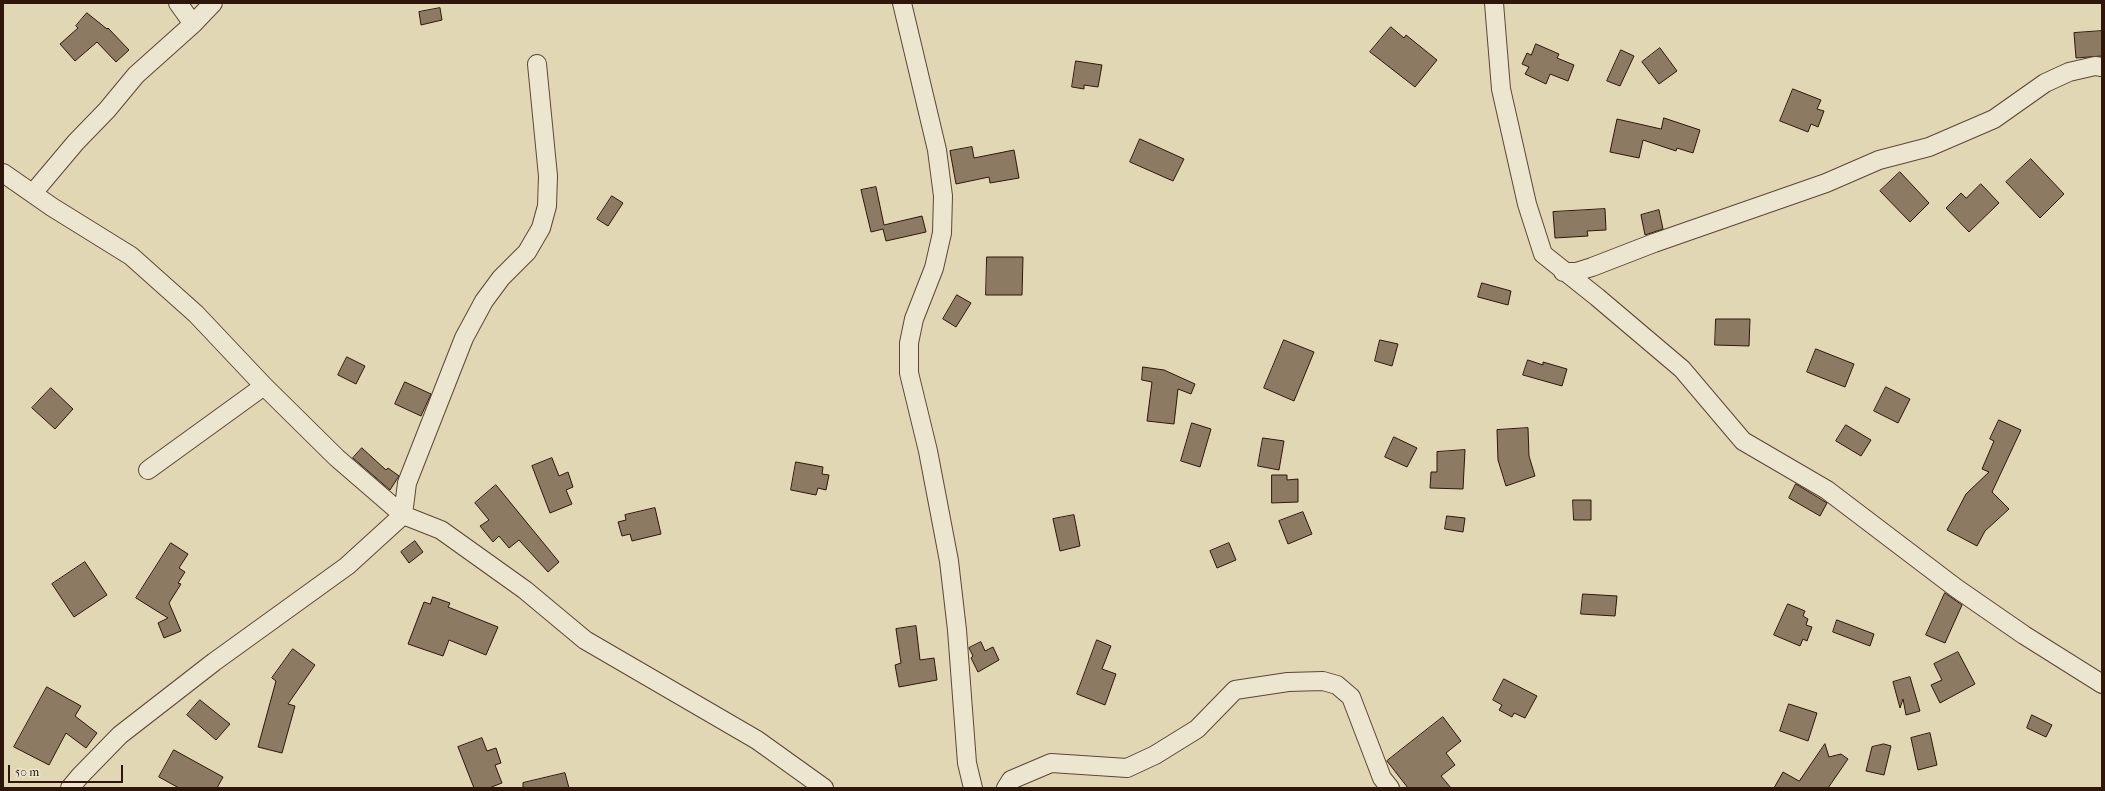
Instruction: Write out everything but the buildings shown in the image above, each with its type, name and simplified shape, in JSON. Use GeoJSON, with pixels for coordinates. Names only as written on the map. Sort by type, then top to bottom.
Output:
{"type":"FeatureCollection","features":[{"type":"Feature","properties":{"kind":"street"},"geometry":{"type":"LineString","coordinates":[[178,3],[193,24]]}},
{"type":"Feature","properties":{"kind":"street"},"geometry":{"type":"LineString","coordinates":[[33,193],[136,75],[193,24],[213,3]]}},
{"type":"Feature","properties":{"kind":"street"},"geometry":{"type":"LineString","coordinates":[[902,3],[937,150],[942,196],[942,233],[934,268],[914,318],[908,343],[908,373],[928,451],[949,561],[967,763],[973,788]]}},
{"type":"Feature","properties":{"kind":"street"},"geometry":{"type":"LineString","coordinates":[[1494,3],[1501,89],[1527,204],[1543,254],[1563,272],[1597,297],[1682,369],[1743,441],[1827,490],[1956,588],[2024,635],[2102,684]]}},
{"type":"Feature","properties":{"kind":"street"},"geometry":{"type":"LineString","coordinates":[[70,788],[120,735],[214,662],[346,566],[403,515],[407,483],[428,426],[464,338],[484,301],[501,278],[527,252],[541,228],[547,206],[548,176],[537,64]]}},
{"type":"Feature","properties":{"kind":"street"},"geometry":{"type":"LineString","coordinates":[[1563,272],[1576,272],[1592,267],[1654,243],[1826,183],[1879,160],[1929,147],[1994,119],[2046,83],[2069,72],[2095,66],[2102,67]]}},
{"type":"Feature","properties":{"kind":"street"},"geometry":{"type":"LineString","coordinates":[[3,172],[131,256],[196,314],[264,386],[337,458],[403,515],[441,530],[524,590],[585,640],[757,740],[824,788]]}},
{"type":"Feature","properties":{"kind":"street"},"geometry":{"type":"LineString","coordinates":[[148,470],[264,386]]}},
{"type":"Feature","properties":{"kind":"street"},"geometry":{"type":"LineString","coordinates":[[1006,788],[1011,780],[1051,762],[1127,768],[1155,755],[1197,728],[1234,690],[1270,684],[1323,682],[1337,686],[1351,697],[1382,778],[1390,788]]}}]}
